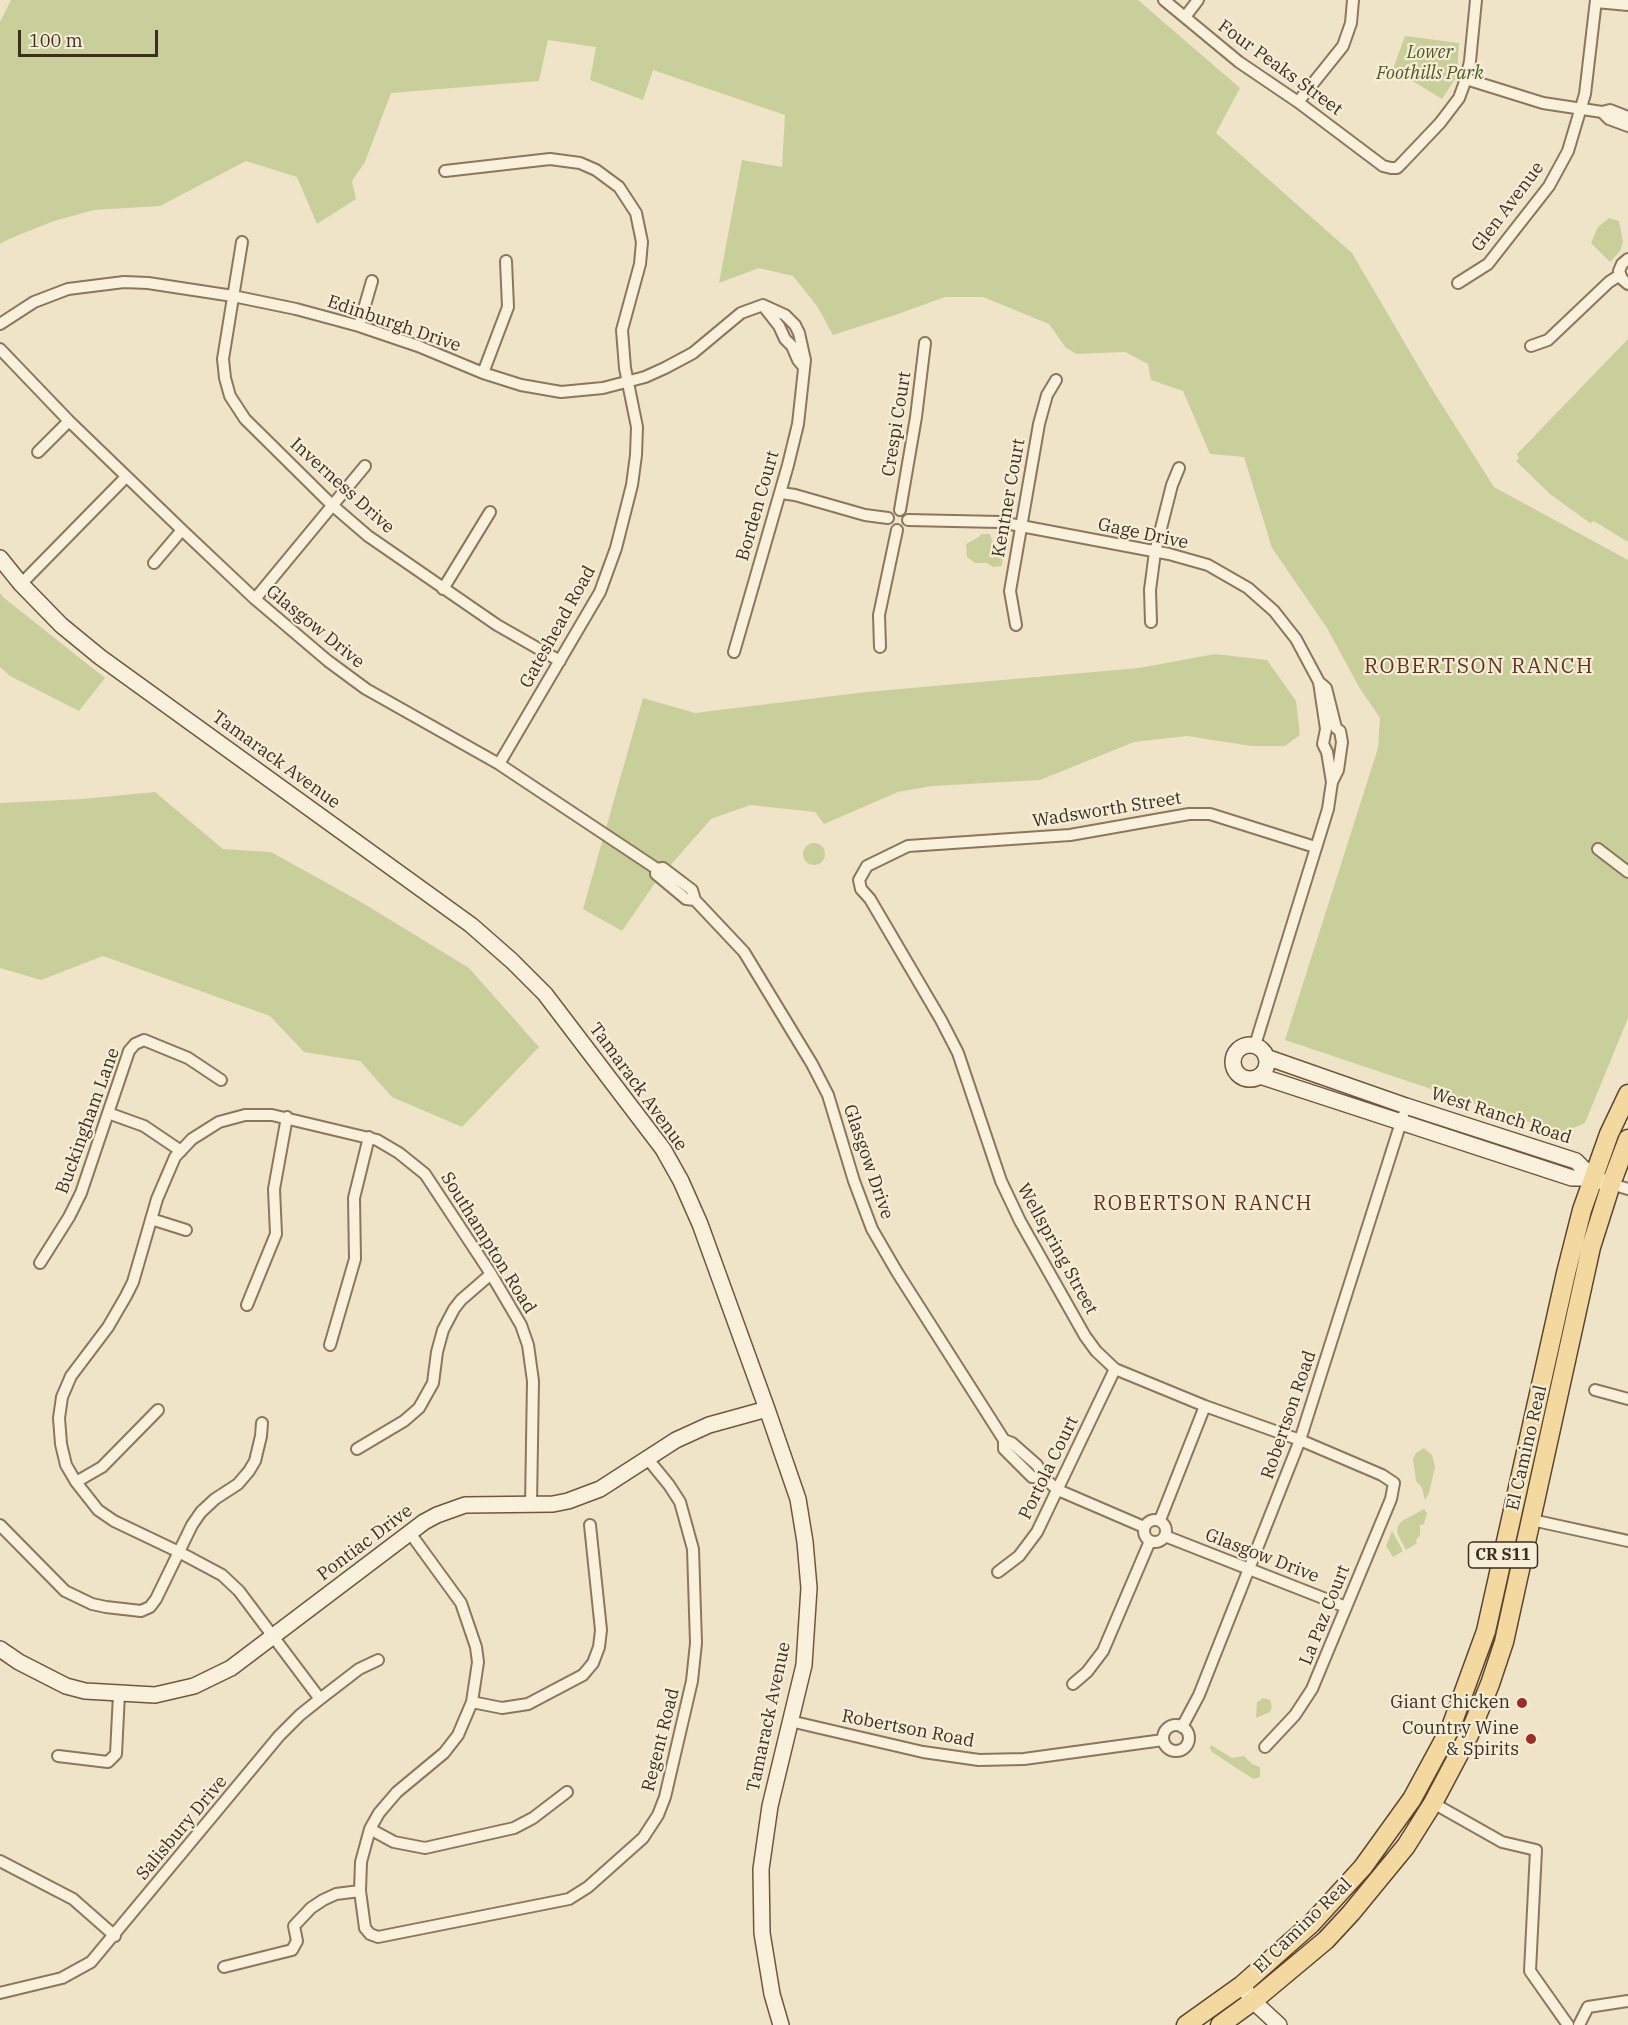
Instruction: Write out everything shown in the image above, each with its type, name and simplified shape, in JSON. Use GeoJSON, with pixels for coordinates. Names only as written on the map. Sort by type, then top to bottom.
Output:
{"type":"FeatureCollection","features":[{"type":"Feature","properties":{"kind":"main road","name":"Tamarack Avenue"},"geometry":{"type":"LineString","coordinates":[[0,558],[21,584],[61,625],[100,657],[471,925],[513,961],[545,993],[663,1149],[681,1181],[700,1224],[767,1408],[798,1499],[805,1542],[808,1577],[806,1648],[770,1806],[761,1869],[762,1933],[772,1994],[782,2025]]}},
{"type":"Feature","properties":{"kind":"main road"},"geometry":{"type":"LineString","coordinates":[[1244,1046],[1255,1046],[1266,1056],[1267,1067],[1260,1076],[1255,1078],[1244,1078],[1239,1075],[1234,1065],[1235,1054],[1244,1046]]}},
{"type":"Feature","properties":{"kind":"main road","name":"West Ranch Road"},"geometry":{"type":"LineString","coordinates":[[1266,1056],[1406,1106],[1576,1161],[1593,1178]]}},
{"type":"Feature","properties":{"kind":"main road","name":"West Ranch Road"},"geometry":{"type":"LineString","coordinates":[[1260,1076],[1401,1124],[1572,1178],[1593,1178]]}},
{"type":"Feature","properties":{"kind":"main road","name":"El Camino Real"},"geometry":{"type":"LineString","coordinates":[[1186,2025],[1242,1985],[1311,1924],[1363,1867],[1412,1799],[1451,1727],[1486,1631],[1566,1273],[1593,1178],[1609,1134],[1628,1094]]}},
{"type":"Feature","properties":{"kind":"main road","name":"El Camino Real"},"geometry":{"type":"LineString","coordinates":[[1220,2025],[1253,2001],[1326,1940],[1352,1913],[1406,1846],[1433,1803],[1466,1742],[1490,1684],[1504,1642],[1587,1268],[1619,1187],[1628,1139]]}},
{"type":"Feature","properties":{"kind":"main road"},"geometry":{"type":"LineString","coordinates":[[1593,1178],[1619,1187]]}},
{"type":"Feature","properties":{"kind":"main road","name":"Pontiac Drive"},"geometry":{"type":"LineString","coordinates":[[0,1650],[66,1686],[85,1691],[155,1695],[194,1686],[231,1668],[437,1515],[465,1505],[553,1504],[568,1501],[600,1489],[676,1440],[709,1425],[767,1408]]}},
{"type":"Feature","properties":{"kind":"main road"},"geometry":{"type":"LineString","coordinates":[[1242,1985],[1253,2001],[1279,2025]]}},
{"type":"Feature","properties":{"kind":"street","name":"Four Peaks Street"},"geometry":{"type":"LineString","coordinates":[[1164,0],[1239,62],[1298,102],[1383,166],[1397,168],[1402,163],[1440,123],[1459,98],[1466,79]]}},
{"type":"Feature","properties":{"kind":"street"},"geometry":{"type":"LineString","coordinates":[[1185,17],[1198,0]]}},
{"type":"Feature","properties":{"kind":"street"},"geometry":{"type":"LineString","coordinates":[[1298,102],[1343,46],[1350,23],[1353,0]]}},
{"type":"Feature","properties":{"kind":"street"},"geometry":{"type":"LineString","coordinates":[[1476,0],[1466,79],[1522,98],[1602,112],[1610,110],[1628,117]]}},
{"type":"Feature","properties":{"kind":"street"},"geometry":{"type":"LineString","coordinates":[[1596,1],[1628,5]]}},
{"type":"Feature","properties":{"kind":"street","name":"Glen Avenue"},"geometry":{"type":"LineString","coordinates":[[1458,283],[1488,264],[1549,186],[1568,151],[1582,109],[1596,1]]}},
{"type":"Feature","properties":{"kind":"street"},"geometry":{"type":"LineString","coordinates":[[1602,112],[1609,119],[1628,126]]}},
{"type":"Feature","properties":{"kind":"street","name":"Gateshead Road"},"geometry":{"type":"LineString","coordinates":[[445,171],[550,159],[580,163],[596,170],[619,187],[636,213],[642,242],[640,264],[622,330],[625,368],[637,427],[632,486],[616,548],[600,592],[499,764]]}},
{"type":"Feature","properties":{"kind":"street","name":"Inverness Drive"},"geometry":{"type":"LineString","coordinates":[[242,242],[223,359],[230,396],[245,419],[332,505],[368,536],[498,625],[560,661]]}},
{"type":"Feature","properties":{"kind":"street"},"geometry":{"type":"LineString","coordinates":[[1628,258],[1620,267],[1620,275],[1628,284]]}},
{"type":"Feature","properties":{"kind":"street"},"geometry":{"type":"LineString","coordinates":[[483,372],[508,307],[506,261]]}},
{"type":"Feature","properties":{"kind":"street"},"geometry":{"type":"LineString","coordinates":[[1531,346],[1548,340],[1609,282],[1620,275]]}},
{"type":"Feature","properties":{"kind":"street"},"geometry":{"type":"LineString","coordinates":[[360,326],[372,281]]}},
{"type":"Feature","properties":{"kind":"street","name":"Edinburgh Drive"},"geometry":{"type":"LineString","coordinates":[[0,324],[34,302],[68,289],[124,282],[148,283],[233,296],[296,309],[360,326],[521,385],[561,392],[603,388],[629,382],[665,368],[693,353],[741,313],[763,305]]}},
{"type":"Feature","properties":{"kind":"street","name":"Borden Court"},"geometry":{"type":"LineString","coordinates":[[734,652],[781,493],[798,424],[803,366],[798,360],[796,342],[763,305]]}},
{"type":"Feature","properties":{"kind":"street","name":"Crespi Court"},"geometry":{"type":"LineString","coordinates":[[900,510],[916,417],[925,343]]}},
{"type":"Feature","properties":{"kind":"street","name":"Glasgow Drive"},"geometry":{"type":"LineString","coordinates":[[0,349],[126,477],[255,599],[328,661],[366,689],[499,764],[657,869],[656,874],[686,899],[695,900],[744,952],[812,1064],[828,1095],[854,1181],[872,1229],[1004,1440],[1004,1449],[1022,1459],[1032,1477],[1044,1478],[1058,1490],[1144,1527]]}},
{"type":"Feature","properties":{"kind":"street","name":"Kentner Court"},"geometry":{"type":"LineString","coordinates":[[1016,625],[1010,591],[1039,424],[1047,395],[1056,380]]}},
{"type":"Feature","properties":{"kind":"street"},"geometry":{"type":"LineString","coordinates":[[38,452],[69,421]]}},
{"type":"Feature","properties":{"kind":"street"},"geometry":{"type":"LineString","coordinates":[[255,599],[365,466]]}},
{"type":"Feature","properties":{"kind":"street"},"geometry":{"type":"LineString","coordinates":[[1151,622],[1150,590],[1155,552],[1172,485],[1179,468]]}},
{"type":"Feature","properties":{"kind":"street"},"geometry":{"type":"LineString","coordinates":[[21,584],[126,477]]}},
{"type":"Feature","properties":{"kind":"street"},"geometry":{"type":"LineString","coordinates":[[781,493],[888,519]]}},
{"type":"Feature","properties":{"kind":"street"},"geometry":{"type":"LineString","coordinates":[[900,510],[906,514],[908,520],[906,526],[897,530],[891,527],[888,519],[891,513],[900,510]]}},
{"type":"Feature","properties":{"kind":"street"},"geometry":{"type":"LineString","coordinates":[[443,589],[490,512]]}},
{"type":"Feature","properties":{"kind":"street","name":"Gage Drive"},"geometry":{"type":"LineString","coordinates":[[908,520],[992,521],[1169,554],[1208,565],[1243,584],[1274,611],[1305,653],[1319,682],[1331,729],[1323,744],[1327,752],[1332,782],[1328,809],[1255,1046]]}},
{"type":"Feature","properties":{"kind":"street"},"geometry":{"type":"LineString","coordinates":[[154,563],[182,530]]}},
{"type":"Feature","properties":{"kind":"street"},"geometry":{"type":"LineString","coordinates":[[880,647],[879,615],[897,530]]}},
{"type":"Feature","properties":{"kind":"street","name":"Gage Drive"},"geometry":{"type":"LineString","coordinates":[[1331,729],[1340,731],[1342,742],[1338,770],[1332,782]]}},
{"type":"Feature","properties":{"kind":"street","name":"Wadsworth Street"},"geometry":{"type":"LineString","coordinates":[[867,866],[908,846],[1070,835],[1189,814],[1210,814],[1316,847]]}},
{"type":"Feature","properties":{"kind":"street"},"geometry":{"type":"LineString","coordinates":[[1598,849],[1628,872]]}},
{"type":"Feature","properties":{"kind":"street","name":"Wellspring Street"},"geometry":{"type":"LineString","coordinates":[[867,866],[859,880],[861,889],[870,899],[958,1053],[1001,1181],[1020,1221],[1085,1336],[1096,1351],[1115,1369],[1205,1406],[1300,1440],[1382,1474],[1394,1483]]}},
{"type":"Feature","properties":{"kind":"street","name":"Buckingham Lane"},"geometry":{"type":"LineString","coordinates":[[40,1263],[81,1193],[129,1051],[135,1044],[144,1040],[188,1058],[221,1080]]}},
{"type":"Feature","properties":{"kind":"street","name":"Robertson Road"},"geometry":{"type":"LineString","coordinates":[[1182,1727],[1199,1695],[1300,1440],[1406,1106]]}},
{"type":"Feature","properties":{"kind":"street"},"geometry":{"type":"LineString","coordinates":[[108,1113],[144,1126],[181,1151]]}},
{"type":"Feature","properties":{"kind":"street","name":"Southampton Road"},"geometry":{"type":"LineString","coordinates":[[320,1699],[239,1591],[222,1575],[114,1521],[99,1510],[76,1482],[66,1465],[61,1444],[59,1418],[62,1397],[71,1376],[108,1327],[126,1296],[157,1199],[175,1157],[192,1139],[219,1122],[245,1115],[272,1114],[377,1140],[399,1153],[426,1174],[491,1274],[521,1325],[528,1345],[533,1381],[531,1504]]}},
{"type":"Feature","properties":{"kind":"street"},"geometry":{"type":"LineString","coordinates":[[247,1305],[276,1234],[274,1189],[287,1117]]}},
{"type":"Feature","properties":{"kind":"street"},"geometry":{"type":"LineString","coordinates":[[330,1345],[355,1259],[354,1198],[369,1137]]}},
{"type":"Feature","properties":{"kind":"street"},"geometry":{"type":"LineString","coordinates":[[152,1219],[186,1230]]}},
{"type":"Feature","properties":{"kind":"street"},"geometry":{"type":"LineString","coordinates":[[357,1449],[404,1421],[419,1408],[433,1383],[443,1330],[454,1309],[491,1274]]}},
{"type":"Feature","properties":{"kind":"street","name":"Portola Court"},"geometry":{"type":"LineString","coordinates":[[998,1572],[1019,1556],[1037,1532],[1115,1369]]}},
{"type":"Feature","properties":{"kind":"street"},"geometry":{"type":"LineString","coordinates":[[1595,1390],[1628,1399]]}},
{"type":"Feature","properties":{"kind":"street"},"geometry":{"type":"LineString","coordinates":[[1160,1520],[1205,1406]]}},
{"type":"Feature","properties":{"kind":"street"},"geometry":{"type":"LineString","coordinates":[[76,1482],[102,1467],[158,1410]]}},
{"type":"Feature","properties":{"kind":"street"},"geometry":{"type":"LineString","coordinates":[[0,1525],[65,1591],[92,1604],[141,1611],[150,1607],[156,1599],[192,1525],[201,1512],[215,1499],[238,1484],[249,1471],[255,1461],[262,1423]]}},
{"type":"Feature","properties":{"kind":"street","name":"Regent Road"},"geometry":{"type":"LineString","coordinates":[[410,1533],[461,1603],[477,1647],[477,1662],[472,1702],[458,1735],[444,1753],[397,1792],[379,1813],[370,1829],[361,1862],[360,1891],[365,1928],[370,1934],[378,1937],[568,1899],[588,1887],[643,1838],[658,1815],[665,1797],[692,1681],[696,1643],[693,1549],[680,1502],[647,1458]]}},
{"type":"Feature","properties":{"kind":"street","name":"La Paz Court"},"geometry":{"type":"LineString","coordinates":[[1265,1747],[1295,1715],[1312,1689],[1391,1499],[1394,1483]]}},
{"type":"Feature","properties":{"kind":"street"},"geometry":{"type":"LineString","coordinates":[[1152,1520],[1160,1520],[1165,1526],[1165,1536],[1159,1542],[1150,1541],[1144,1534],[1144,1527],[1152,1520]]}},
{"type":"Feature","properties":{"kind":"street"},"geometry":{"type":"LineString","coordinates":[[1532,1520],[1628,1541]]}},
{"type":"Feature","properties":{"kind":"street"},"geometry":{"type":"LineString","coordinates":[[472,1702],[502,1708],[528,1704],[583,1675],[593,1663],[599,1647],[601,1630],[590,1526]]}},
{"type":"Feature","properties":{"kind":"street","name":"Glasgow Drive"},"geometry":{"type":"LineString","coordinates":[[1165,1536],[1346,1607]]}},
{"type":"Feature","properties":{"kind":"street"},"geometry":{"type":"LineString","coordinates":[[1073,1684],[1087,1672],[1103,1651],[1150,1541]]}},
{"type":"Feature","properties":{"kind":"street","name":"Salisbury Drive"},"geometry":{"type":"LineString","coordinates":[[0,1993],[62,1978],[92,1962],[279,1736],[300,1715],[359,1669],[378,1660]]}},
{"type":"Feature","properties":{"kind":"street"},"geometry":{"type":"LineString","coordinates":[[58,1756],[105,1763],[116,1754],[119,1694]]}},
{"type":"Feature","properties":{"kind":"street","name":"Robertson Road"},"geometry":{"type":"LineString","coordinates":[[790,1721],[923,1752],[979,1760],[1024,1759],[1164,1740]]}},
{"type":"Feature","properties":{"kind":"street"},"geometry":{"type":"LineString","coordinates":[[1176,1725],[1187,1731],[1189,1739],[1183,1749],[1171,1750],[1164,1740],[1168,1729],[1176,1725]]}},
{"type":"Feature","properties":{"kind":"street"},"geometry":{"type":"LineString","coordinates":[[370,1829],[394,1842],[425,1848],[514,1828],[533,1818],[567,1792]]}},
{"type":"Feature","properties":{"kind":"street"},"geometry":{"type":"LineString","coordinates":[[1433,1803],[1502,1842],[1536,1850],[1530,1971],[1568,2025]]}},
{"type":"Feature","properties":{"kind":"street"},"geometry":{"type":"LineString","coordinates":[[0,1861],[73,1899],[115,1936]]}},
{"type":"Feature","properties":{"kind":"street"},"geometry":{"type":"LineString","coordinates":[[224,1967],[292,1950],[297,1941],[294,1926],[311,1908],[336,1894],[360,1891]]}},
{"type":"Feature","properties":{"kind":"street"},"geometry":{"type":"LineString","coordinates":[[1579,2025],[1588,2007],[1628,2001]]}},
{"type":"Feature","properties":{"kind":"green space"},"geometry":{"type":"Polygon","coordinates":[[[11,0],[1138,0],[1240,88],[1216,133],[1352,253],[1430,386],[1494,487],[1628,560],[1628,1018],[1585,1123],[1562,1133],[1285,1040],[1378,748],[1380,718],[1359,687],[1327,628],[1272,548],[1244,457],[1210,454],[1183,391],[1151,380],[1148,364],[1125,352],[1077,354],[1066,348],[1049,324],[983,297],[945,297],[833,335],[817,306],[793,276],[759,268],[719,283],[742,160],[782,167],[785,115],[653,70],[643,100],[590,80],[596,47],[548,40],[539,81],[391,93],[365,162],[352,181],[356,199],[317,224],[297,177],[246,161],[160,206],[94,210],[54,221],[0,244],[0,22],[11,0]]]}},
{"type":"Feature","properties":{"kind":"green space","name":"Lower Foothills Park"},"geometry":{"type":"Polygon","coordinates":[[[1405,36],[1459,43],[1457,76],[1442,99],[1393,69],[1405,36]]]}},
{"type":"Feature","properties":{"kind":"green space"},"geometry":{"type":"Polygon","coordinates":[[[1609,218],[1619,221],[1623,242],[1620,251],[1610,262],[1591,243],[1598,227],[1609,218]]]}},
{"type":"Feature","properties":{"kind":"green space"},"geometry":{"type":"Polygon","coordinates":[[[1628,339],[1628,542],[1594,521],[1590,523],[1550,494],[1516,461],[1519,458],[1517,454],[1628,339]]]}},
{"type":"Feature","properties":{"kind":"green space"},"geometry":{"type":"Polygon","coordinates":[[[981,534],[990,534],[995,557],[1003,558],[1002,566],[993,567],[987,563],[975,563],[967,557],[966,544],[981,534]]]}},
{"type":"Feature","properties":{"kind":"green space"},"geometry":{"type":"Polygon","coordinates":[[[0,593],[105,678],[79,711],[10,676],[0,667],[0,593]]]}},
{"type":"Feature","properties":{"kind":"green space"},"geometry":{"type":"Polygon","coordinates":[[[1215,654],[1267,660],[1296,701],[1300,735],[1285,746],[1251,746],[1187,736],[1134,742],[1040,780],[932,786],[898,792],[824,824],[815,812],[750,805],[711,819],[655,883],[622,931],[583,909],[643,698],[695,713],[866,692],[1139,668],[1215,654]]]}},
{"type":"Feature","properties":{"kind":"green space"},"geometry":{"type":"Polygon","coordinates":[[[155,792],[223,849],[271,852],[361,902],[469,968],[539,1047],[462,1127],[392,1097],[360,1061],[304,1052],[270,1016],[103,956],[41,980],[0,968],[0,803],[82,799],[155,792]]]}},
{"type":"Feature","properties":{"kind":"green space"},"geometry":{"type":"Polygon","coordinates":[[[814,843],[822,846],[825,854],[822,862],[814,865],[806,862],[803,854],[806,846],[814,843]]]}},
{"type":"Feature","properties":{"kind":"green space"},"geometry":{"type":"Polygon","coordinates":[[[1424,1448],[1432,1455],[1435,1467],[1425,1500],[1422,1488],[1416,1481],[1413,1459],[1416,1453],[1424,1448]]]}},
{"type":"Feature","properties":{"kind":"green space"},"geometry":{"type":"Polygon","coordinates":[[[1424,1509],[1427,1513],[1424,1524],[1420,1525],[1417,1543],[1406,1550],[1397,1533],[1398,1526],[1402,1521],[1424,1509]]]}},
{"type":"Feature","properties":{"kind":"green space"},"geometry":{"type":"Polygon","coordinates":[[[1392,1531],[1403,1551],[1393,1557],[1386,1546],[1392,1531]]]}},
{"type":"Feature","properties":{"kind":"green space"},"geometry":{"type":"Polygon","coordinates":[[[1263,1698],[1270,1700],[1272,1707],[1270,1712],[1256,1718],[1257,1702],[1263,1698]]]}},
{"type":"Feature","properties":{"kind":"green space"},"geometry":{"type":"Polygon","coordinates":[[[1211,1745],[1232,1758],[1244,1756],[1252,1764],[1260,1767],[1260,1777],[1254,1779],[1247,1775],[1212,1752],[1211,1745]]]}},
{"type":"Feature","properties":{"kind":"place","name":"Giant Chicken"},"geometry":{"type":"Point","coordinates":[1522,1703]}},
{"type":"Feature","properties":{"kind":"place","name":"Country Wine & Spirits"},"geometry":{"type":"Point","coordinates":[1531,1739]}},
{"type":"Feature","properties":{"kind":"district","name":"ROBERTSON RANCH"},"geometry":{"type":"Point","coordinates":[1479,667]}},
{"type":"Feature","properties":{"kind":"district","name":"ROBERTSON RANCH"},"geometry":{"type":"Point","coordinates":[1203,1204]}}]}
